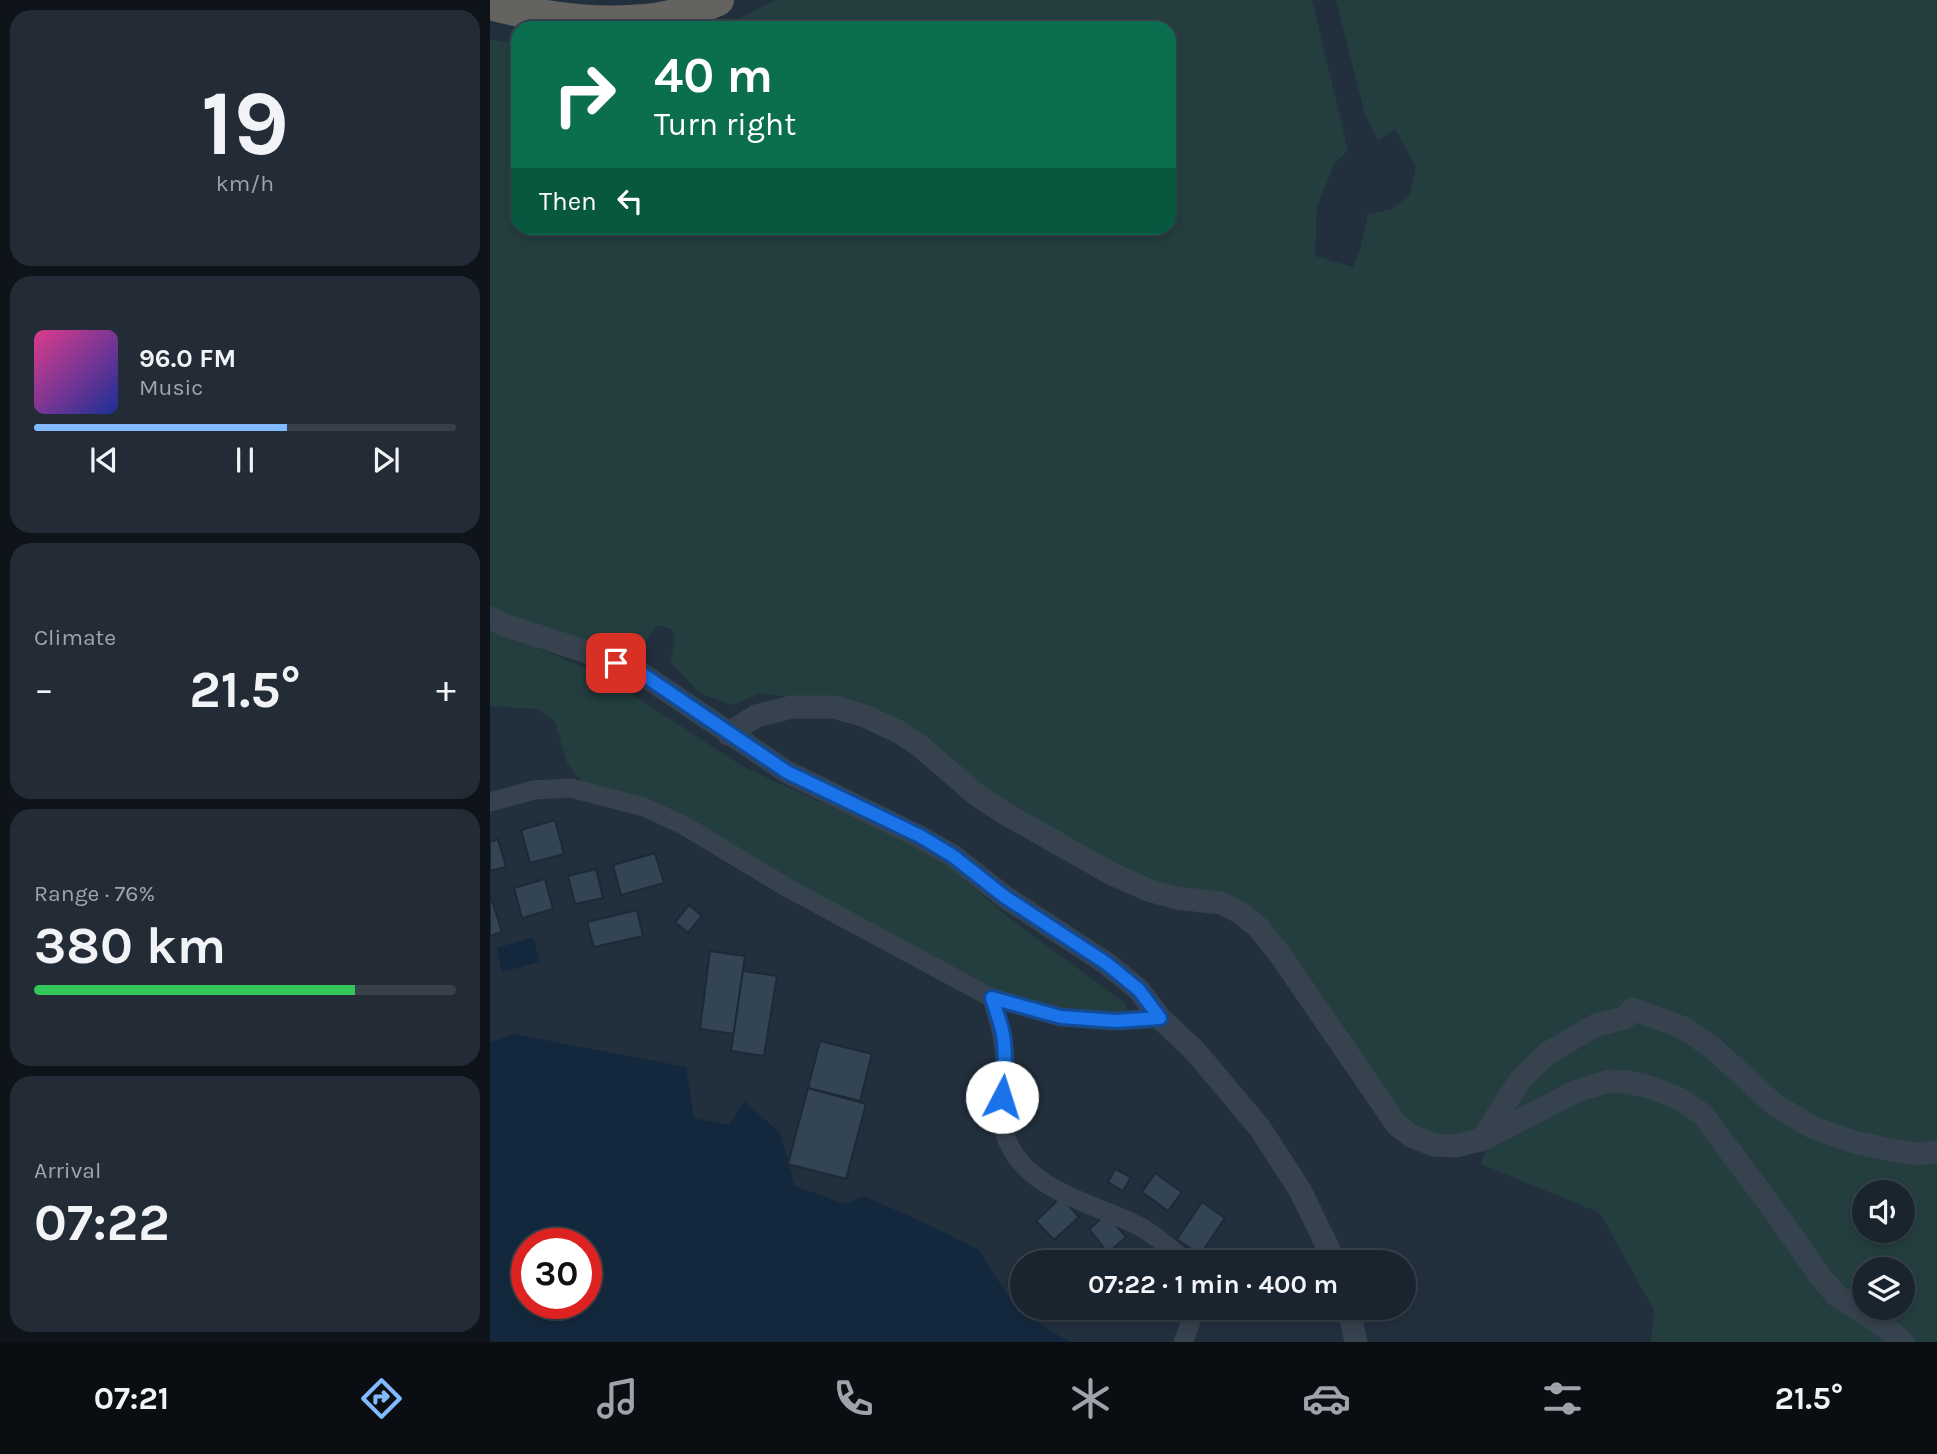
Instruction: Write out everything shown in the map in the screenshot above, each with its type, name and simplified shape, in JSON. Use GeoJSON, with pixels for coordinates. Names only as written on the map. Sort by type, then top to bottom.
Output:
{"type":"FeatureCollection","features":[{"type":"Feature","properties":{"kind":"highway"},"geometry":{"type":"LineString","coordinates":[[490,4],[518,11],[596,21],[647,20],[698,8],[718,0]]}},
{"type":"Feature","properties":{"kind":"street"},"geometry":{"type":"LineString","coordinates":[[490,618],[642,674],[787,772],[920,836],[953,856],[1005,897],[1106,963],[1139,990],[1160,1018],[1195,1051],[1259,1127],[1300,1190],[1329,1250]]}},
{"type":"Feature","properties":{"kind":"street"},"geometry":{"type":"LineString","coordinates":[[728,734],[757,716],[792,707],[834,707],[865,716],[899,732],[920,746],[978,796],[1006,814],[1112,874],[1151,891],[1177,898],[1221,903],[1239,912],[1258,927],[1281,956],[1397,1125],[1411,1136],[1434,1145],[1456,1146],[1483,1139],[1579,1090],[1610,1082],[1628,1082],[1649,1087],[1680,1099],[1703,1115],[1836,1295],[1884,1326],[1903,1342]]}},
{"type":"Feature","properties":{"kind":"street"},"geometry":{"type":"LineString","coordinates":[[490,802],[534,790],[571,788],[643,807],[685,826],[786,887],[992,998],[1061,1017],[1116,1021],[1160,1018]]}},
{"type":"Feature","properties":{"kind":"street"},"geometry":{"type":"LineString","coordinates":[[992,998],[1002,1030],[1005,1062],[1002,1097],[1004,1129],[1011,1151],[1036,1177],[1061,1193],[1144,1229],[1171,1250]]}},
{"type":"Feature","properties":{"kind":"street"},"geometry":{"type":"LineString","coordinates":[[1483,1139],[1520,1080],[1548,1053],[1596,1026],[1625,1018],[1632,1009],[1684,1028],[1714,1049],[1775,1105],[1812,1127],[1865,1144],[1914,1154],[1937,1152]]}},
{"type":"Feature","properties":{"kind":"street"},"geometry":{"type":"LineString","coordinates":[[1183,1342],[1192,1320]]}},
{"type":"Feature","properties":{"kind":"street"},"geometry":{"type":"LineString","coordinates":[[1351,1320],[1356,1342]]}},
{"type":"Feature","properties":{"kind":"green space"},"geometry":{"type":"Polygon","coordinates":[[[777,0],[1312,0],[1348,151],[1335,162],[1317,207],[1315,256],[1353,267],[1360,250],[1368,214],[1392,209],[1409,196],[1416,167],[1395,129],[1378,140],[1365,114],[1336,0],[1937,0],[1937,1342],[1651,1342],[1654,1310],[1600,1213],[1481,1164],[1508,1099],[1468,1137],[1429,1134],[1407,1125],[1254,917],[1147,887],[981,794],[931,745],[793,698],[761,693],[732,705],[699,693],[670,661],[675,642],[672,629],[657,625],[642,647],[631,655],[490,612],[490,39],[511,43],[511,235],[1176,235],[1176,21],[735,21],[777,0]]]}},
{"type":"Feature","properties":{"kind":"green space"},"geometry":{"type":"Polygon","coordinates":[[[490,628],[604,676],[742,766],[934,854],[1009,918],[1125,1003],[1127,1012],[1100,1017],[1005,998],[582,782],[567,763],[555,722],[538,709],[490,706],[490,628]]]}},
{"type":"Feature","properties":{"kind":"water"},"geometry":{"type":"Polygon","coordinates":[[[533,937],[540,962],[502,972],[497,948],[533,937]]]}},
{"type":"Feature","properties":{"kind":"water"},"geometry":{"type":"Polygon","coordinates":[[[513,1034],[686,1067],[694,1118],[729,1125],[744,1101],[780,1133],[795,1186],[845,1204],[863,1196],[979,1250],[1010,1299],[1010,1320],[1032,1320],[1070,1342],[490,1342],[490,1042],[513,1034]]]}},
{"type":"Feature","properties":{"kind":"building"},"geometry":{"type":"Polygon","coordinates":[[[555,820],[564,854],[530,863],[521,830],[555,820]]]}},
{"type":"Feature","properties":{"kind":"building"},"geometry":{"type":"Polygon","coordinates":[[[498,839],[506,867],[490,871],[490,842],[498,839]]]}},
{"type":"Feature","properties":{"kind":"building"},"geometry":{"type":"Polygon","coordinates":[[[655,853],[664,883],[621,895],[613,865],[655,853]]]}},
{"type":"Feature","properties":{"kind":"building"},"geometry":{"type":"Polygon","coordinates":[[[596,869],[603,898],[575,904],[568,876],[596,869]]]}},
{"type":"Feature","properties":{"kind":"building"},"geometry":{"type":"Polygon","coordinates":[[[545,879],[553,909],[522,918],[514,888],[545,879]]]}},
{"type":"Feature","properties":{"kind":"building"},"geometry":{"type":"Polygon","coordinates":[[[490,894],[502,932],[490,936],[490,894]]]}},
{"type":"Feature","properties":{"kind":"building"},"geometry":{"type":"Polygon","coordinates":[[[689,905],[702,916],[688,933],[675,922],[689,905]]]}},
{"type":"Feature","properties":{"kind":"building"},"geometry":{"type":"Polygon","coordinates":[[[637,910],[643,936],[594,947],[587,922],[637,910]]]}},
{"type":"Feature","properties":{"kind":"building"},"geometry":{"type":"Polygon","coordinates":[[[710,951],[745,956],[734,1034],[700,1029],[710,951]]]}},
{"type":"Feature","properties":{"kind":"building"},"geometry":{"type":"Polygon","coordinates":[[[743,971],[777,976],[764,1056],[731,1051],[743,971]]]}},
{"type":"Feature","properties":{"kind":"building"},"geometry":{"type":"Polygon","coordinates":[[[820,1041],[872,1054],[860,1101],[808,1088],[820,1041]]]}},
{"type":"Feature","properties":{"kind":"building"},"geometry":{"type":"Polygon","coordinates":[[[808,1088],[866,1104],[846,1179],[788,1164],[808,1088]]]}},
{"type":"Feature","properties":{"kind":"building"},"geometry":{"type":"Polygon","coordinates":[[[1115,1169],[1131,1177],[1123,1191],[1108,1182],[1115,1169]]]}},
{"type":"Feature","properties":{"kind":"building"},"geometry":{"type":"Polygon","coordinates":[[[1155,1173],[1182,1192],[1168,1211],[1142,1192],[1155,1173]]]}},
{"type":"Feature","properties":{"kind":"building"},"geometry":{"type":"Polygon","coordinates":[[[1061,1197],[1079,1217],[1054,1240],[1036,1221],[1061,1197]]]}},
{"type":"Feature","properties":{"kind":"building"},"geometry":{"type":"Polygon","coordinates":[[[1202,1202],[1225,1218],[1203,1250],[1193,1250],[1177,1239],[1202,1202]]]}},
{"type":"Feature","properties":{"kind":"building"},"geometry":{"type":"Polygon","coordinates":[[[1107,1214],[1126,1237],[1111,1250],[1106,1250],[1089,1229],[1107,1214]]]}},
{"type":"Feature","properties":{"kind":"route"},"geometry":{"type":"LineString","coordinates":[[616,663],[642,674],[787,772],[920,836],[953,856],[1005,897],[1106,963],[1139,990],[1160,1018],[1116,1021],[1061,1017],[992,998],[1004,1046],[1002,1097]]}}]}
